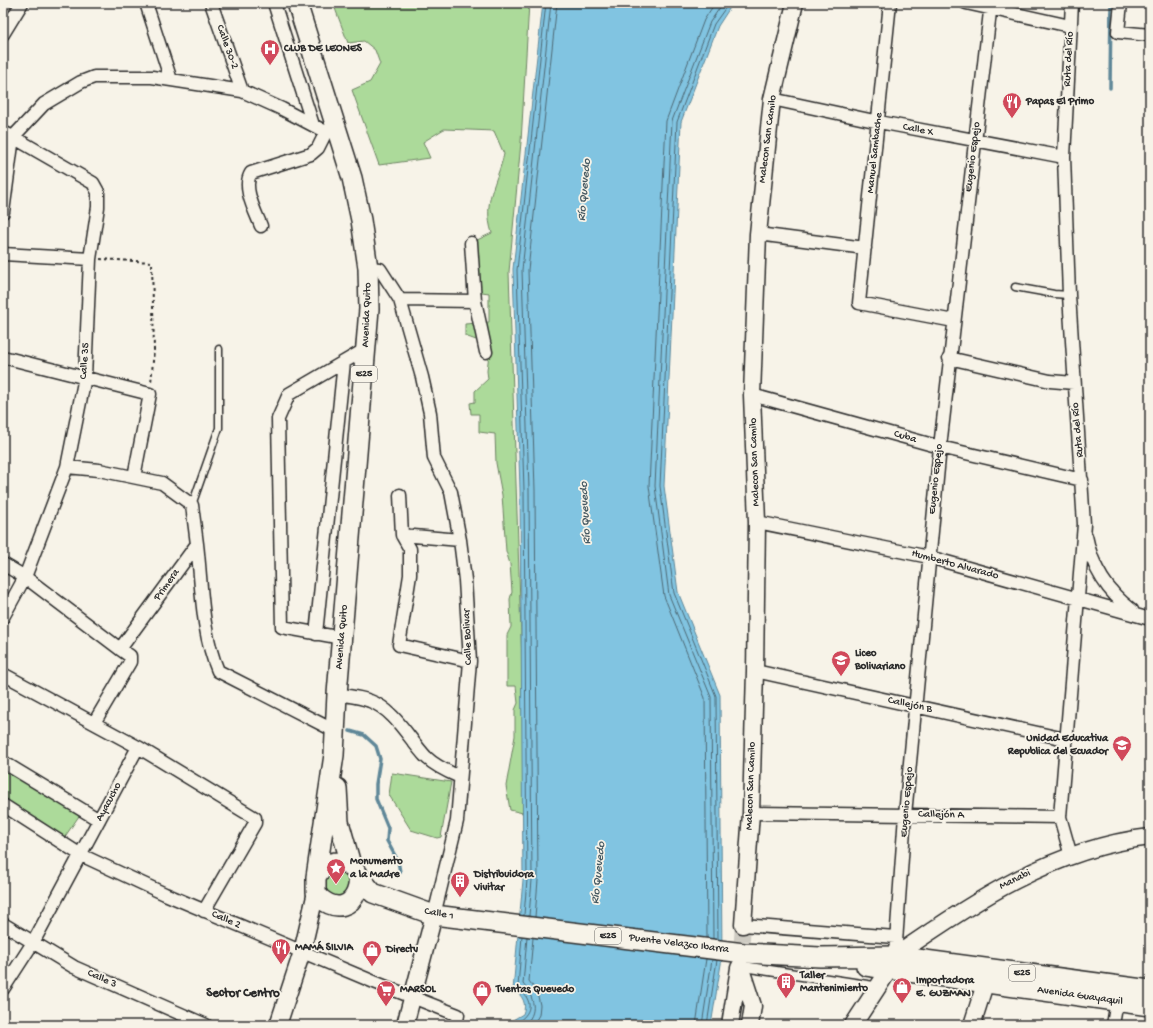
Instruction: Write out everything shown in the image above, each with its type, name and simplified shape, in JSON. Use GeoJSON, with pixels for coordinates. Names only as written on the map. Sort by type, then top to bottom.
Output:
{"type":"FeatureCollection","features":[{"type":"Feature","properties":{"kind":"highway","name":"Avenida Quito"},"geometry":{"type":"LineString","coordinates":[[297,3],[331,130],[352,178],[361,220],[368,268],[369,309],[337,694],[334,755],[316,884]]}},
{"type":"Feature","properties":{"kind":"highway","name":"Avenida Quito"},"geometry":{"type":"LineString","coordinates":[[334,755],[339,822],[354,871]]}},
{"type":"Feature","properties":{"kind":"highway"},"geometry":{"type":"LineString","coordinates":[[316,884],[320,870],[332,863],[346,864],[354,871]]}},
{"type":"Feature","properties":{"kind":"highway","name":"E25"},"geometry":{"type":"LineString","coordinates":[[316,884],[320,898],[333,906],[346,904],[352,900],[359,888],[354,871]]}},
{"type":"Feature","properties":{"kind":"highway","name":"Calle 1"},"geometry":{"type":"LineString","coordinates":[[354,871],[373,893],[393,901],[434,915],[487,921]]}},
{"type":"Feature","properties":{"kind":"highway","name":"Calle 1"},"geometry":{"type":"LineString","coordinates":[[352,900],[367,899],[393,901]]}},
{"type":"Feature","properties":{"kind":"highway","name":"Puente Velazco Ibarra"},"geometry":{"type":"LineString","coordinates":[[487,921],[776,955]]}},
{"type":"Feature","properties":{"kind":"highway","name":"Avenida Guayaquil"},"geometry":{"type":"LineString","coordinates":[[776,955],[892,963],[1150,990]]}},
{"type":"Feature","properties":{"kind":"highway","name":"Avenida Guayaquil"},"geometry":{"type":"LineString","coordinates":[[892,963],[985,984],[1150,1006]]}},
{"type":"Feature","properties":{"kind":"main road","name":"Malecon San Camilo"},"geometry":{"type":"LineString","coordinates":[[743,925],[751,813],[755,671],[757,522],[752,395],[758,234],[772,99],[795,3]]}},
{"type":"Feature","properties":{"kind":"main road","name":"Manabi"},"geometry":{"type":"LineString","coordinates":[[892,963],[996,889],[1071,856],[1107,846],[1150,837]]}},
{"type":"Feature","properties":{"kind":"main road"},"geometry":{"type":"LineString","coordinates":[[278,1025],[302,952],[316,884]]}},
{"type":"Feature","properties":{"kind":"main road","name":"Calle Bolivar"},"geometry":{"type":"LineString","coordinates":[[405,1025],[434,915]]}},
{"type":"Feature","properties":{"kind":"main road"},"geometry":{"type":"LineString","coordinates":[[853,1025],[892,963]]}},
{"type":"Feature","properties":{"kind":"main road"},"geometry":{"type":"LineString","coordinates":[[730,1025],[740,966]]}},
{"type":"Feature","properties":{"kind":"main road"},"geometry":{"type":"LineString","coordinates":[[740,966],[752,1006],[750,1025]]}},
{"type":"Feature","properties":{"kind":"main road"},"geometry":{"type":"LineString","coordinates":[[972,1025],[985,984]]}},
{"type":"Feature","properties":{"kind":"street"},"geometry":{"type":"LineString","coordinates":[[3,34],[22,3]]}},
{"type":"Feature","properties":{"kind":"street"},"geometry":{"type":"LineString","coordinates":[[146,3],[171,80]]}},
{"type":"Feature","properties":{"kind":"street","name":"Calle 30-2"},"geometry":{"type":"LineString","coordinates":[[211,3],[242,91]]}},
{"type":"Feature","properties":{"kind":"street"},"geometry":{"type":"LineString","coordinates":[[274,3],[313,125]]}},
{"type":"Feature","properties":{"kind":"street","name":"Manuel Sambache"},"geometry":{"type":"LineString","coordinates":[[890,3],[879,122],[859,303],[954,321]]}},
{"type":"Feature","properties":{"kind":"street"},"geometry":{"type":"LineString","coordinates":[[966,3],[991,6],[1070,26]]}},
{"type":"Feature","properties":{"kind":"street","name":"Ruta del Río"},"geometry":{"type":"LineString","coordinates":[[1071,856],[1060,817],[1065,739],[1084,524],[1069,295],[1064,157],[1072,3]]}},
{"type":"Feature","properties":{"kind":"street"},"geometry":{"type":"LineString","coordinates":[[1120,3],[1118,32],[1150,35]]}},
{"type":"Feature","properties":{"kind":"street","name":"Eugenio Espejo"},"geometry":{"type":"LineString","coordinates":[[892,963],[929,557],[949,358],[991,6]]}},
{"type":"Feature","properties":{"kind":"street"},"geometry":{"type":"LineString","coordinates":[[3,209],[8,135],[44,104],[94,77],[152,77],[242,91],[313,125],[331,130],[318,148],[311,154],[251,173],[248,178],[248,188],[260,226]]}},
{"type":"Feature","properties":{"kind":"street","name":"Calle X"},"geometry":{"type":"LineString","coordinates":[[772,99],[879,122],[1064,157]]}},
{"type":"Feature","properties":{"kind":"street","name":"Calle 35"},"geometry":{"type":"LineString","coordinates":[[3,617],[25,577],[67,467],[85,377],[90,259],[98,207],[98,192],[93,183],[8,135]]}},
{"type":"Feature","properties":{"kind":"street"},"geometry":{"type":"LineString","coordinates":[[758,234],[865,248]]}},
{"type":"Feature","properties":{"kind":"street"},"geometry":{"type":"LineString","coordinates":[[471,243],[475,301],[486,352]]}},
{"type":"Feature","properties":{"kind":"street"},"geometry":{"type":"LineString","coordinates":[[3,254],[90,259]]}},
{"type":"Feature","properties":{"kind":"street","name":"Calle Bolivar"},"geometry":{"type":"LineString","coordinates":[[368,268],[380,269],[400,300],[428,406],[434,458],[450,492],[460,540],[465,580],[470,661],[457,822],[434,915]]}},
{"type":"Feature","properties":{"kind":"street"},"geometry":{"type":"LineString","coordinates":[[400,300],[475,301]]}},
{"type":"Feature","properties":{"kind":"street"},"geometry":{"type":"LineString","coordinates":[[342,638],[282,627],[278,419],[290,394],[366,349]]}},
{"type":"Feature","properties":{"kind":"street"},"geometry":{"type":"LineString","coordinates":[[3,358],[150,394],[134,478]]}},
{"type":"Feature","properties":{"kind":"street"},"geometry":{"type":"LineString","coordinates":[[949,358],[1050,381],[1074,383]]}},
{"type":"Feature","properties":{"kind":"street"},"geometry":{"type":"LineString","coordinates":[[316,634],[344,362]]}},
{"type":"Feature","properties":{"kind":"street","name":"Cuba"},"geometry":{"type":"LineString","coordinates":[[752,395],[940,447],[1082,480]]}},
{"type":"Feature","properties":{"kind":"street"},"geometry":{"type":"LineString","coordinates":[[67,467],[99,470],[162,483],[192,505],[207,637],[218,671],[335,731]]}},
{"type":"Feature","properties":{"kind":"street"},"geometry":{"type":"LineString","coordinates":[[400,495],[402,535],[410,549],[410,575],[400,645],[470,661]]}},
{"type":"Feature","properties":{"kind":"street","name":"Humberto Alvarado"},"geometry":{"type":"LineString","coordinates":[[757,522],[929,557],[1138,614],[1150,619]]}},
{"type":"Feature","properties":{"kind":"street"},"geometry":{"type":"LineString","coordinates":[[1084,524],[1093,562],[1101,577],[1121,602],[1138,614]]}},
{"type":"Feature","properties":{"kind":"street"},"geometry":{"type":"LineString","coordinates":[[402,535],[460,540]]}},
{"type":"Feature","properties":{"kind":"street","name":"Primera"},"geometry":{"type":"LineString","coordinates":[[120,649],[197,544]]}},
{"type":"Feature","properties":{"kind":"street"},"geometry":{"type":"LineString","coordinates":[[3,564],[25,577],[130,656],[130,662],[94,723]]}},
{"type":"Feature","properties":{"kind":"street","name":"Callejón B"},"geometry":{"type":"LineString","coordinates":[[755,671],[1065,739]]}},
{"type":"Feature","properties":{"kind":"street"},"geometry":{"type":"LineString","coordinates":[[3,674],[138,747],[255,818],[255,823],[204,911]]}},
{"type":"Feature","properties":{"kind":"street"},"geometry":{"type":"LineString","coordinates":[[337,694],[371,701],[402,724],[426,757],[442,768],[460,777]]}},
{"type":"Feature","properties":{"kind":"street","name":"Ayacucho"},"geometry":{"type":"LineString","coordinates":[[3,989],[34,942],[138,747]]}},
{"type":"Feature","properties":{"kind":"street"},"geometry":{"type":"LineString","coordinates":[[3,762],[99,820]]}},
{"type":"Feature","properties":{"kind":"street","name":"Calle 2"},"geometry":{"type":"LineString","coordinates":[[3,805],[80,855],[204,911],[413,997],[457,1020]]}},
{"type":"Feature","properties":{"kind":"street","name":"Callejón A"},"geometry":{"type":"LineString","coordinates":[[751,813],[1060,817]]}},
{"type":"Feature","properties":{"kind":"street","name":"Calle 3"},"geometry":{"type":"LineString","coordinates":[[3,924],[74,967],[206,1025]]}},
{"type":"Feature","properties":{"kind":"street"},"geometry":{"type":"LineString","coordinates":[[743,925],[895,937]]}},
{"type":"Feature","properties":{"kind":"street"},"geometry":{"type":"LineString","coordinates":[[740,966],[877,987]]}},
{"type":"Feature","properties":{"kind":"street"},"geometry":{"type":"LineString","coordinates":[[1113,1025],[1117,1001]]}},
{"type":"Feature","properties":{"kind":"lane"},"geometry":{"type":"LineString","coordinates":[[1015,287],[1054,294],[1069,295]]}},
{"type":"Feature","properties":{"kind":"lane"},"geometry":{"type":"LineString","coordinates":[[192,505],[219,428],[219,349]]}},
{"type":"Feature","properties":{"kind":"path"},"geometry":{"type":"LineString","coordinates":[[90,259],[152,262],[154,350],[150,394]]}},
{"type":"Feature","properties":{"kind":"green space"},"geometry":{"type":"Polygon","coordinates":[[[333,3],[529,3],[521,142],[509,272],[527,814],[510,810],[506,786],[515,736],[515,710],[518,703],[516,686],[507,686],[507,635],[511,627],[510,599],[512,592],[510,564],[506,551],[502,495],[496,463],[495,434],[479,432],[479,414],[471,414],[470,403],[475,402],[475,391],[488,379],[487,371],[490,345],[465,336],[465,324],[489,322],[489,293],[475,291],[475,241],[492,233],[489,222],[490,202],[504,154],[494,131],[444,129],[423,142],[430,158],[379,165],[352,90],[370,82],[380,64],[375,50],[364,41],[348,43],[333,3]]]}},
{"type":"Feature","properties":{"kind":"green space"},"geometry":{"type":"Polygon","coordinates":[[[3,766],[79,816],[64,838],[3,797],[3,766]]]}},
{"type":"Feature","properties":{"kind":"green space"},"geometry":{"type":"Polygon","coordinates":[[[392,773],[451,782],[441,837],[437,838],[411,830],[389,795],[392,773]]]}},
{"type":"Feature","properties":{"kind":"green space"},"geometry":{"type":"Polygon","coordinates":[[[331,869],[351,875],[350,896],[329,899],[321,881],[331,869]]]}},
{"type":"Feature","properties":{"kind":"water","name":"Río Quevedo"},"geometry":{"type":"Polygon","coordinates":[[[543,3],[733,3],[718,26],[681,122],[664,486],[678,592],[720,695],[722,958],[711,1025],[510,1025],[511,1021],[523,1014],[525,1007],[522,997],[513,990],[523,880],[520,490],[513,269],[543,3]]]}},
{"type":"Feature","properties":{"kind":"waterway"},"geometry":{"type":"LineString","coordinates":[[1110,88],[1111,3]]}},
{"type":"Feature","properties":{"kind":"waterway"},"geometry":{"type":"LineString","coordinates":[[350,731],[364,735],[376,746],[380,759],[376,784],[376,799],[388,828],[387,841],[398,861],[400,872]]}},
{"type":"Feature","properties":{"kind":"tunnel"},"geometry":{"type":"LineString","coordinates":[[740,965],[743,925]]}},
{"type":"Feature","properties":{"kind":"place","name":"CLUB DE LEONES"},"geometry":{"type":"Point","coordinates":[270,66]}},
{"type":"Feature","properties":{"kind":"place","name":"Papas El Primo"},"geometry":{"type":"Point","coordinates":[1012,119]}},
{"type":"Feature","properties":{"kind":"place","name":"Liceo Bolivariano"},"geometry":{"type":"Point","coordinates":[841,677]}},
{"type":"Feature","properties":{"kind":"place","name":"Unidad Educativa Republica del Ecuador"},"geometry":{"type":"Point","coordinates":[1122,762]}},
{"type":"Feature","properties":{"kind":"place","name":"Monumento a la Madre"},"geometry":{"type":"Point","coordinates":[336,885]}},
{"type":"Feature","properties":{"kind":"place","name":"Distribuidora Vivitar"},"geometry":{"type":"Point","coordinates":[460,898]}},
{"type":"Feature","properties":{"kind":"place","name":"MAMÁ SILVIA"},"geometry":{"type":"Point","coordinates":[281,965]}},
{"type":"Feature","properties":{"kind":"place","name":"Directv"},"geometry":{"type":"Point","coordinates":[372,967]}},
{"type":"Feature","properties":{"kind":"place","name":"Taller Mantenimiento"},"geometry":{"type":"Point","coordinates":[786,999]}},
{"type":"Feature","properties":{"kind":"place","name":"Importadora E. GUZMAN"},"geometry":{"type":"Point","coordinates":[902,1004]}},
{"type":"Feature","properties":{"kind":"place","name":"MARSOL"},"geometry":{"type":"Point","coordinates":[386,1007]}},
{"type":"Feature","properties":{"kind":"place","name":"Tventas Quevedo"},"geometry":{"type":"Point","coordinates":[482,1007]}},
{"type":"Feature","properties":{"kind":"district","name":"Sector Centro"},"geometry":{"type":"Point","coordinates":[243,993]}}]}
